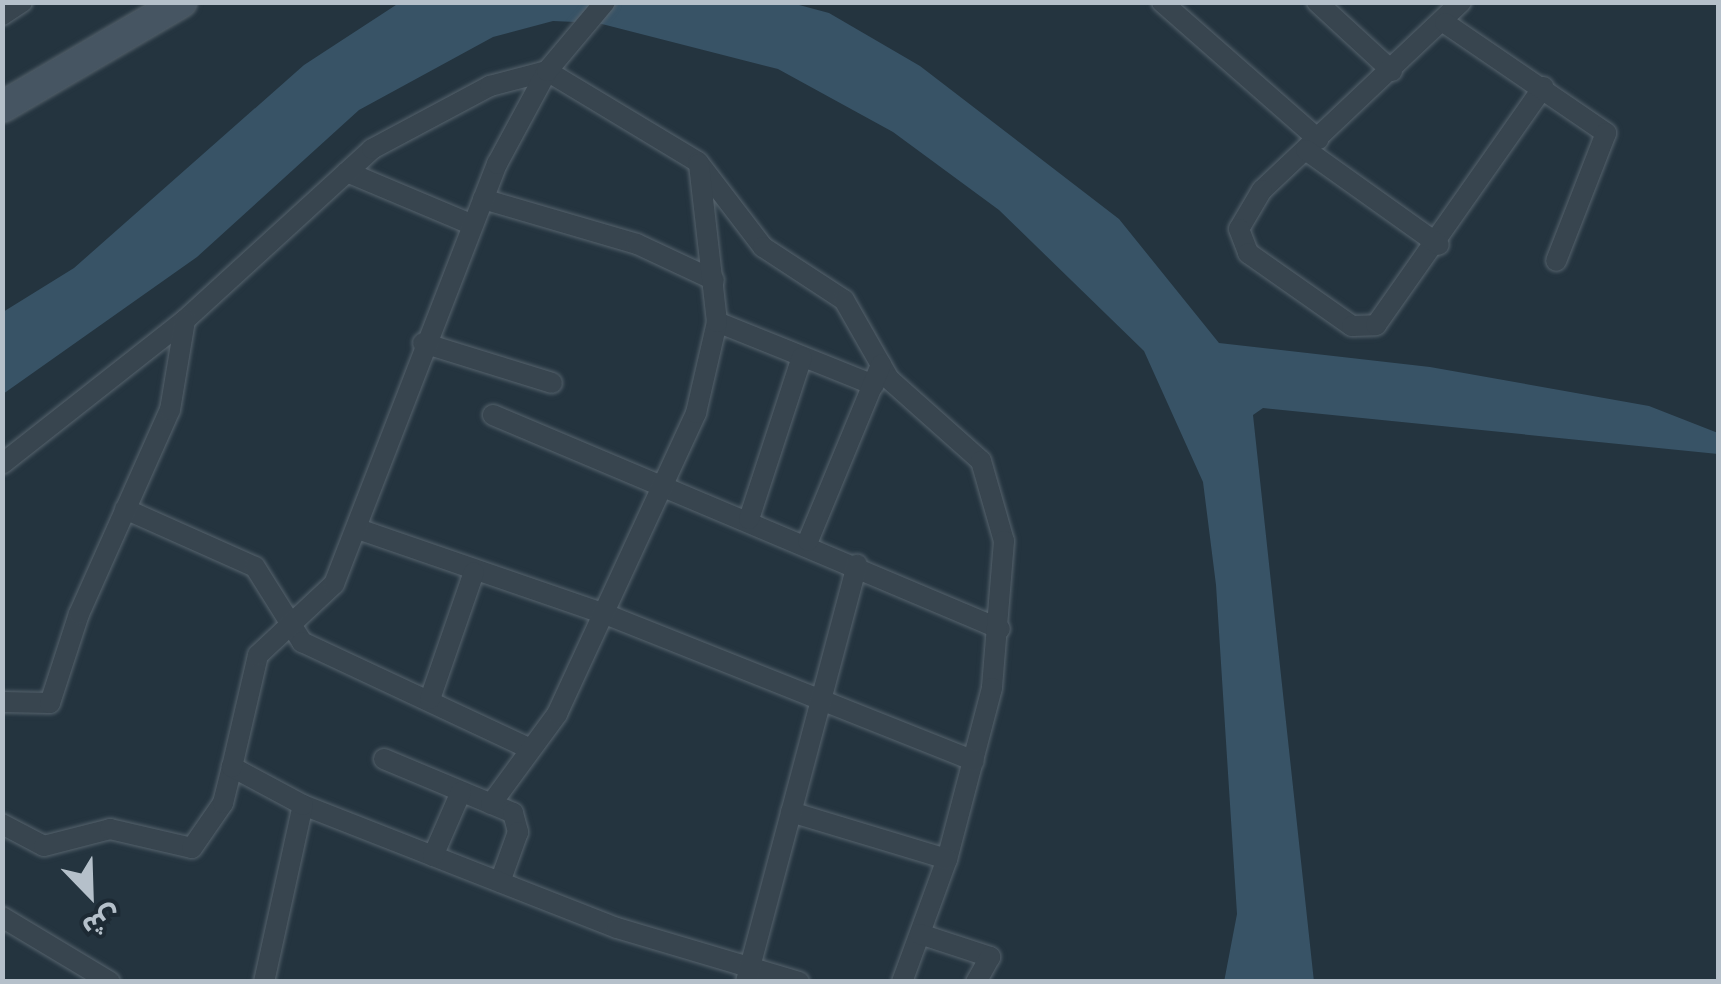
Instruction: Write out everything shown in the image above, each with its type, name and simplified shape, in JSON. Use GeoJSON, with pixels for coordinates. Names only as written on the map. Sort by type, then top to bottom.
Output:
{"type":"FeatureCollection","features":[{"type":"Feature","properties":{"kind":"main road"},"geometry":{"type":"LineString","coordinates":[[2,94],[153,2]]}},
{"type":"Feature","properties":{"kind":"main road"},"geometry":{"type":"LineString","coordinates":[[2,107],[182,2]]}},
{"type":"Feature","properties":{"kind":"street"},"geometry":{"type":"LineString","coordinates":[[2,16],[22,2]]}},
{"type":"Feature","properties":{"kind":"street"},"geometry":{"type":"LineString","coordinates":[[6,832],[60,848],[110,828],[192,848],[223,802],[261,646],[326,597],[358,528],[423,343],[471,224],[547,70],[606,2]]}},
{"type":"Feature","properties":{"kind":"street"},"geometry":{"type":"LineString","coordinates":[[1162,2],[1312,144],[1440,245]]}},
{"type":"Feature","properties":{"kind":"street"},"geometry":{"type":"LineString","coordinates":[[1317,2],[1392,71]]}},
{"type":"Feature","properties":{"kind":"street"},"geometry":{"type":"LineString","coordinates":[[1461,2],[1446,23],[1312,144],[1249,209],[1240,229],[1248,254],[1366,328],[1389,316],[1543,87]]}},
{"type":"Feature","properties":{"kind":"street"},"geometry":{"type":"LineString","coordinates":[[1446,23],[1606,133],[1556,261]]}},
{"type":"Feature","properties":{"kind":"street"},"geometry":{"type":"LineString","coordinates":[[547,70],[698,162],[763,247],[844,300],[878,375],[981,460],[1004,541],[1000,629],[974,761],[948,859],[902,982]]}},
{"type":"Feature","properties":{"kind":"street"},"geometry":{"type":"LineString","coordinates":[[2,464],[185,320],[347,172],[441,109],[547,70]]}},
{"type":"Feature","properties":{"kind":"street"},"geometry":{"type":"LineString","coordinates":[[491,804],[530,749],[606,614],[696,413],[717,322],[698,162]]}},
{"type":"Feature","properties":{"kind":"street"},"geometry":{"type":"LineString","coordinates":[[347,172],[471,224]]}},
{"type":"Feature","properties":{"kind":"street"},"geometry":{"type":"LineString","coordinates":[[483,199],[637,244],[714,280]]}},
{"type":"Feature","properties":{"kind":"street"},"geometry":{"type":"LineString","coordinates":[[2,702],[33,710],[50,703],[125,509],[179,385],[185,320]]}},
{"type":"Feature","properties":{"kind":"street"},"geometry":{"type":"LineString","coordinates":[[717,322],[802,357],[878,375]]}},
{"type":"Feature","properties":{"kind":"street"},"geometry":{"type":"LineString","coordinates":[[423,343],[552,383]]}},
{"type":"Feature","properties":{"kind":"street"},"geometry":{"type":"LineString","coordinates":[[750,519],[802,357]]}},
{"type":"Feature","properties":{"kind":"street"},"geometry":{"type":"LineString","coordinates":[[808,541],[878,375]]}},
{"type":"Feature","properties":{"kind":"street"},"geometry":{"type":"LineString","coordinates":[[493,415],[808,541],[1000,629]]}},
{"type":"Feature","properties":{"kind":"street"},"geometry":{"type":"LineString","coordinates":[[125,509],[255,567],[286,624],[302,642],[530,749]]}},
{"type":"Feature","properties":{"kind":"street"},"geometry":{"type":"LineString","coordinates":[[358,528],[474,572],[606,614],[974,761]]}},
{"type":"Feature","properties":{"kind":"street"},"geometry":{"type":"LineString","coordinates":[[748,973],[857,564]]}},
{"type":"Feature","properties":{"kind":"street"},"geometry":{"type":"LineString","coordinates":[[430,699],[474,572]]}},
{"type":"Feature","properties":{"kind":"street"},"geometry":{"type":"LineString","coordinates":[[384,760],[518,819],[500,882]]}},
{"type":"Feature","properties":{"kind":"street"},"geometry":{"type":"LineString","coordinates":[[232,767],[303,805],[617,928],[748,973],[800,982]]}},
{"type":"Feature","properties":{"kind":"street"},"geometry":{"type":"LineString","coordinates":[[433,856],[461,792]]}},
{"type":"Feature","properties":{"kind":"street"},"geometry":{"type":"LineString","coordinates":[[264,982],[303,805]]}},
{"type":"Feature","properties":{"kind":"street"},"geometry":{"type":"LineString","coordinates":[[791,812],[948,859]]}},
{"type":"Feature","properties":{"kind":"street"},"geometry":{"type":"LineString","coordinates":[[2,916],[110,982]]}},
{"type":"Feature","properties":{"kind":"street"},"geometry":{"type":"LineString","coordinates":[[920,934],[990,957],[976,982]]}},
{"type":"Feature","properties":{"kind":"water"},"geometry":{"type":"Polygon","coordinates":[[[788,2],[829,13],[920,66],[1119,219],[1219,343],[1430,367],[1649,406],[1718,433],[1718,454],[1263,408],[1253,415],[1314,982],[1224,982],[1237,914],[1216,585],[1203,482],[1144,351],[999,210],[893,132],[778,69],[598,23],[553,21],[493,37],[359,110],[197,257],[3,394],[3,312],[74,268],[304,65],[399,3],[788,2]]]}}]}
